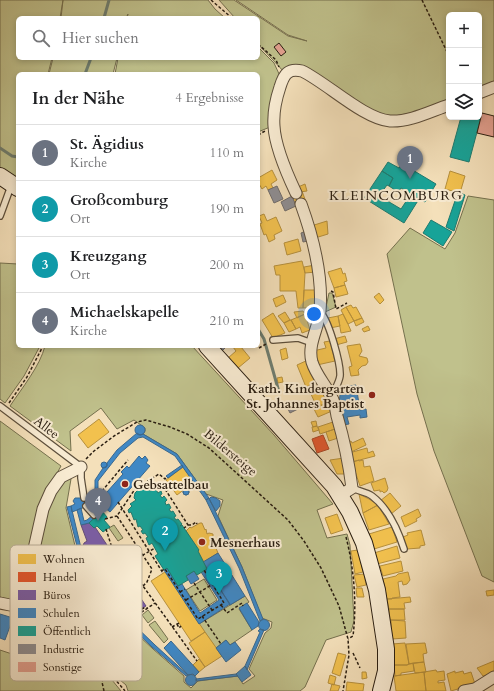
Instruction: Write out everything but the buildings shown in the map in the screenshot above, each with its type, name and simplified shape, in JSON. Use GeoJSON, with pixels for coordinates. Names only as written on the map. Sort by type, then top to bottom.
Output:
{"type":"FeatureCollection","features":[{"type":"Feature","properties":{"kind":"main road"},"geometry":{"type":"LineString","coordinates":[[209,348],[324,474],[346,492],[350,512],[364,543],[377,590],[386,649],[386,671],[381,691]]}},
{"type":"Feature","properties":{"kind":"street"},"geometry":{"type":"LineString","coordinates":[[296,193],[278,147],[274,126],[276,102],[283,78],[288,72],[293,70],[302,71],[371,115],[390,121],[413,118],[446,106]]}},
{"type":"Feature","properties":{"kind":"street"},"geometry":{"type":"LineString","coordinates":[[482,92],[494,87]]}},
{"type":"Feature","properties":{"kind":"street"},"geometry":{"type":"LineString","coordinates":[[301,204],[316,255],[321,292],[320,313],[312,343],[312,361],[321,381],[332,397],[345,447],[346,492]]}},
{"type":"Feature","properties":{"kind":"street"},"geometry":{"type":"LineString","coordinates":[[35,545],[43,509],[51,491],[61,477],[81,466]]}},
{"type":"Feature","properties":{"kind":"street"},"geometry":{"type":"LineString","coordinates":[[0,603],[10,605]]}},
{"type":"Feature","properties":{"kind":"street"},"geometry":{"type":"LineString","coordinates":[[464,691],[475,689],[494,677]]}},
{"type":"Feature","properties":{"kind":"lane"},"geometry":{"type":"LineString","coordinates":[[0,216],[10,183]]}},
{"type":"Feature","properties":{"kind":"lane"},"geometry":{"type":"LineString","coordinates":[[320,313],[323,316],[329,332],[338,362],[340,376],[332,397]]}},
{"type":"Feature","properties":{"kind":"lane"},"geometry":{"type":"LineString","coordinates":[[273,340],[298,338],[312,343]]}},
{"type":"Feature","properties":{"kind":"lane","name":"Allee"},"geometry":{"type":"LineString","coordinates":[[2,408],[81,466]]}},
{"type":"Feature","properties":{"kind":"lane"},"geometry":{"type":"LineString","coordinates":[[81,466],[84,498]]}},
{"type":"Feature","properties":{"kind":"lane"},"geometry":{"type":"LineString","coordinates":[[346,492],[372,496],[388,514],[400,536],[404,549]]}},
{"type":"Feature","properties":{"kind":"lane"},"geometry":{"type":"LineString","coordinates":[[86,506],[94,515]]}},
{"type":"Feature","properties":{"kind":"path"},"geometry":{"type":"LineString","coordinates":[[211,0],[230,16]]}},
{"type":"Feature","properties":{"kind":"path"},"geometry":{"type":"LineString","coordinates":[[422,0],[446,50]]}},
{"type":"Feature","properties":{"kind":"path"},"geometry":{"type":"LineString","coordinates":[[260,46],[276,60],[283,78]]}},
{"type":"Feature","properties":{"kind":"path"},"geometry":{"type":"LineString","coordinates":[[328,291],[333,292],[336,309],[347,303]]}},
{"type":"Feature","properties":{"kind":"path"},"geometry":{"type":"LineString","coordinates":[[2,408],[27,377],[42,348]]}},
{"type":"Feature","properties":{"kind":"path","name":"Bildersteige"},"geometry":{"type":"LineString","coordinates":[[81,466],[86,458],[114,436],[136,422],[146,420],[176,429],[209,448],[288,520],[304,541],[321,568],[340,606],[348,639],[349,655],[343,691]]}},
{"type":"Feature","properties":{"kind":"path"},"geometry":{"type":"LineString","coordinates":[[102,505],[95,506],[102,491],[128,460]]}},
{"type":"Feature","properties":{"kind":"path"},"geometry":{"type":"LineString","coordinates":[[118,516],[135,489],[159,474],[165,479],[167,477]]}},
{"type":"Feature","properties":{"kind":"path"},"geometry":{"type":"LineString","coordinates":[[148,481],[160,486],[166,491],[188,525]]}},
{"type":"Feature","properties":{"kind":"path"},"geometry":{"type":"LineString","coordinates":[[166,491],[171,487]]}},
{"type":"Feature","properties":{"kind":"path"},"geometry":{"type":"LineString","coordinates":[[102,491],[106,495]]}},
{"type":"Feature","properties":{"kind":"path"},"geometry":{"type":"LineString","coordinates":[[118,502],[162,572],[165,569],[198,619],[224,603],[205,571],[202,574]]}},
{"type":"Feature","properties":{"kind":"path"},"geometry":{"type":"LineString","coordinates":[[105,519],[118,516]]}},
{"type":"Feature","properties":{"kind":"path"},"geometry":{"type":"LineString","coordinates":[[118,516],[137,545]]}},
{"type":"Feature","properties":{"kind":"path"},"geometry":{"type":"LineString","coordinates":[[184,528],[196,522],[198,524]]}},
{"type":"Feature","properties":{"kind":"path"},"geometry":{"type":"LineString","coordinates":[[106,529],[111,545]]}},
{"type":"Feature","properties":{"kind":"path"},"geometry":{"type":"LineString","coordinates":[[345,533],[353,574],[355,620],[353,636],[348,639]]}},
{"type":"Feature","properties":{"kind":"path"},"geometry":{"type":"LineString","coordinates":[[154,548],[143,555],[152,569],[147,582],[143,586],[197,662]]}},
{"type":"Feature","properties":{"kind":"path"},"geometry":{"type":"LineString","coordinates":[[194,583],[212,610]]}},
{"type":"Feature","properties":{"kind":"path"},"geometry":{"type":"LineString","coordinates":[[186,600],[213,584]]}},
{"type":"Feature","properties":{"kind":"path"},"geometry":{"type":"LineString","coordinates":[[180,592],[185,589]]}},
{"type":"Feature","properties":{"kind":"path"},"geometry":{"type":"LineString","coordinates":[[142,612],[155,603]]}},
{"type":"Feature","properties":{"kind":"path"},"geometry":{"type":"LineString","coordinates":[[221,604],[227,613],[242,604],[243,606]]}},
{"type":"Feature","properties":{"kind":"path"},"geometry":{"type":"LineString","coordinates":[[142,609],[148,608]]}},
{"type":"Feature","properties":{"kind":"path"},"geometry":{"type":"LineString","coordinates":[[202,616],[221,644]]}},
{"type":"Feature","properties":{"kind":"path"},"geometry":{"type":"LineString","coordinates":[[172,627],[178,623],[179,628],[181,626]]}},
{"type":"Feature","properties":{"kind":"path"},"geometry":{"type":"LineString","coordinates":[[353,653],[360,668]]}},
{"type":"Feature","properties":{"kind":"path"},"geometry":{"type":"LineString","coordinates":[[102,681],[104,691]]}},
{"type":"Feature","properties":{"kind":"path"},"geometry":{"type":"LineString","coordinates":[[115,681],[125,691]]}},
{"type":"Feature","properties":{"kind":"green space"},"geometry":{"type":"Polygon","coordinates":[[[0,0],[63,0],[60,16],[16,16],[16,60],[52,60],[48,72],[16,72],[16,179],[0,168],[0,0]]]}},
{"type":"Feature","properties":{"kind":"green space"},"geometry":{"type":"Polygon","coordinates":[[[63,0],[208,0],[223,16],[128,16],[128,14],[127,16],[61,16],[63,0]]]}},
{"type":"Feature","properties":{"kind":"green space"},"geometry":{"type":"Polygon","coordinates":[[[219,0],[234,0],[258,16],[233,16],[219,0]]]}},
{"type":"Feature","properties":{"kind":"green space"},"geometry":{"type":"Polygon","coordinates":[[[236,0],[494,0],[494,81],[482,87],[482,12],[446,12],[446,103],[431,109],[390,117],[370,111],[306,69],[285,73],[260,46],[260,17],[288,36],[307,41],[288,35],[236,0]]]}},
{"type":"Feature","properties":{"kind":"green space"},"geometry":{"type":"Polygon","coordinates":[[[260,49],[274,63],[280,76],[270,127],[260,131],[260,72],[115,72],[118,60],[260,60],[260,49]]]}},
{"type":"Feature","properties":{"kind":"green space"},"geometry":{"type":"Polygon","coordinates":[[[52,60],[116,60],[114,72],[50,72],[52,60]]]}},
{"type":"Feature","properties":{"kind":"green space"},"geometry":{"type":"Polygon","coordinates":[[[468,196],[494,200],[494,582],[482,576],[434,451],[417,394],[387,254],[410,228],[445,249],[455,233],[468,196]]]}},
{"type":"Feature","properties":{"kind":"green space"},"geometry":{"type":"Polygon","coordinates":[[[0,263],[16,264],[16,348],[39,348],[24,376],[5,403],[0,399],[0,263]]]}},
{"type":"Feature","properties":{"kind":"green space"},"geometry":{"type":"Polygon","coordinates":[[[329,293],[332,293],[336,307],[325,312],[329,293]]]}},
{"type":"Feature","properties":{"kind":"green space"},"geometry":{"type":"Polygon","coordinates":[[[44,348],[194,348],[274,435],[333,504],[317,510],[327,538],[347,534],[350,545],[354,621],[351,632],[326,640],[305,687],[300,691],[128,691],[126,685],[121,681],[142,681],[142,639],[184,676],[184,682],[191,688],[198,681],[238,676],[243,684],[255,676],[249,669],[265,633],[271,628],[272,622],[262,618],[242,567],[218,516],[223,500],[206,494],[177,454],[143,434],[145,428],[134,420],[117,429],[101,408],[70,431],[71,451],[10,406],[35,369],[44,348]]]}},
{"type":"Feature","properties":{"kind":"green space"},"geometry":{"type":"Polygon","coordinates":[[[0,421],[61,466],[50,486],[34,545],[10,545],[10,601],[0,600],[0,421]]]}},
{"type":"Feature","properties":{"kind":"green space"},"geometry":{"type":"Polygon","coordinates":[[[65,477],[71,479],[66,508],[75,545],[39,545],[47,510],[65,477]]]}},
{"type":"Feature","properties":{"kind":"green space"},"geometry":{"type":"Polygon","coordinates":[[[114,525],[123,538],[118,541],[109,528],[114,525]]]}},
{"type":"Feature","properties":{"kind":"green space"},"geometry":{"type":"Polygon","coordinates":[[[204,579],[217,600],[200,611],[186,590],[204,579]]]}},
{"type":"Feature","properties":{"kind":"green space"},"geometry":{"type":"Polygon","coordinates":[[[245,596],[249,602],[239,609],[252,630],[230,645],[226,640],[216,648],[199,624],[245,596]]]}},
{"type":"Feature","properties":{"kind":"green space"},"geometry":{"type":"Polygon","coordinates":[[[148,610],[154,618],[148,623],[142,615],[148,610]]]}},
{"type":"Feature","properties":{"kind":"green space"},"geometry":{"type":"Polygon","coordinates":[[[155,621],[168,639],[164,643],[149,625],[155,621]]]}},
{"type":"Feature","properties":{"kind":"green space"},"geometry":{"type":"Polygon","coordinates":[[[0,650],[10,653],[10,681],[113,681],[121,691],[0,691],[0,650]]]}},
{"type":"Feature","properties":{"kind":"waterway"},"geometry":{"type":"LineString","coordinates":[[105,16],[109,0]]}},
{"type":"Feature","properties":{"kind":"waterway"},"geometry":{"type":"LineString","coordinates":[[86,72],[90,60]]}},
{"type":"Feature","properties":{"kind":"waterway"},"geometry":{"type":"LineString","coordinates":[[0,148],[12,156],[16,157]]}},
{"type":"Feature","properties":{"kind":"waterway"},"geometry":{"type":"LineString","coordinates":[[260,332],[264,339],[279,392]]}},
{"type":"Feature","properties":{"kind":"place","name":"St. Ägidius"},"geometry":{"type":"Point","coordinates":[410,179]}},
{"type":"Feature","properties":{"kind":"place","name":"Kath. Kindergarten St. Johannes Baptist"},"geometry":{"type":"Point","coordinates":[372,395]}},
{"type":"Feature","properties":{"kind":"place","name":"Gebsattelbau"},"geometry":{"type":"Point","coordinates":[125,484]}},
{"type":"Feature","properties":{"kind":"place","name":"Michaelskapelle"},"geometry":{"type":"Point","coordinates":[98,521]}},
{"type":"Feature","properties":{"kind":"place","name":"Mesnerhaus"},"geometry":{"type":"Point","coordinates":[202,542]}},
{"type":"Feature","properties":{"kind":"place","name":"Großcomburg"},"geometry":{"type":"Point","coordinates":[165,551]}},
{"type":"Feature","properties":{"kind":"place","name":"Kreuzgang"},"geometry":{"type":"Point","coordinates":[219,594]}},
{"type":"Feature","properties":{"kind":"district","name":"KLEINCOMBURG"},"geometry":{"type":"Point","coordinates":[396,195]}}]}
